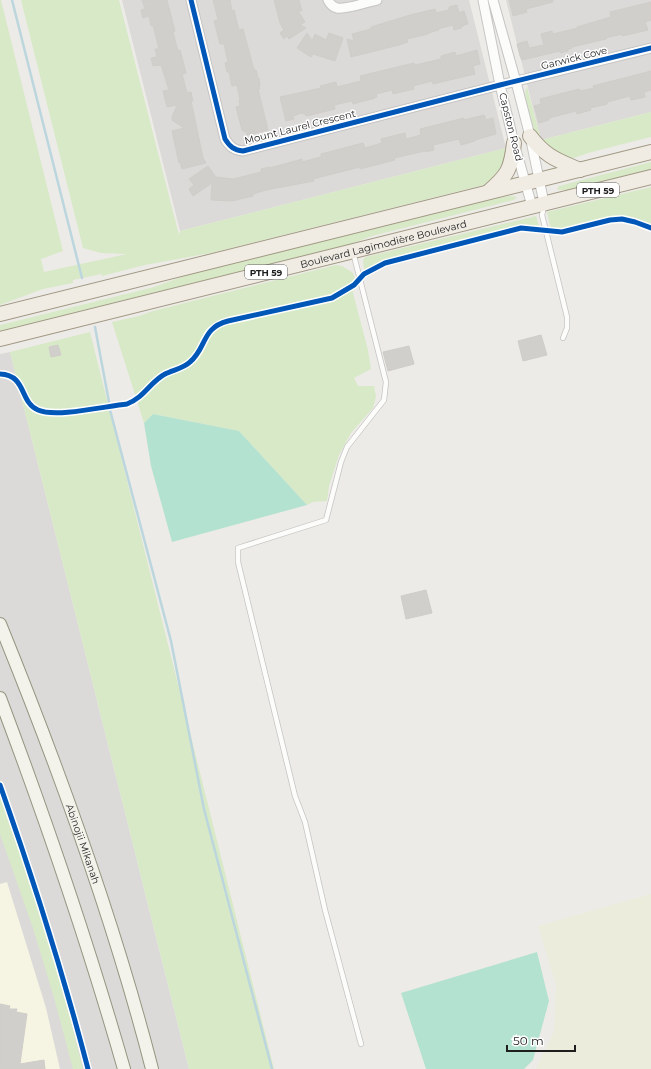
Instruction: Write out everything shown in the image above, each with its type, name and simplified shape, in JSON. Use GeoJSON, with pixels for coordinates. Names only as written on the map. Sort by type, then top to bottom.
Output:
{"type":"FeatureCollection","features":[{"type":"Feature","properties":{"kind":"main road"},"geometry":{"type":"LineString","coordinates":[[530,136],[545,153],[580,170]]}},
{"type":"Feature","properties":{"kind":"main road"},"geometry":{"type":"LineString","coordinates":[[488,193],[506,174],[512,162],[514,143]]}},
{"type":"Feature","properties":{"kind":"main road","name":"PTH 59"},"geometry":{"type":"LineString","coordinates":[[2,313],[651,152]]}},
{"type":"Feature","properties":{"kind":"main road","name":"Boulevard Lagimodière Boulevard"},"geometry":{"type":"LineString","coordinates":[[0,339],[353,250],[539,208],[651,176]]}},
{"type":"Feature","properties":{"kind":"street","name":"Mount Laurel Crescent"},"geometry":{"type":"LineString","coordinates":[[191,0],[225,139],[229,147],[237,150],[243,151],[500,85]]}},
{"type":"Feature","properties":{"kind":"street"},"geometry":{"type":"LineString","coordinates":[[328,0],[330,5],[336,8],[344,8],[377,0]]}},
{"type":"Feature","properties":{"kind":"street","name":"Capston Road"},"geometry":{"type":"LineString","coordinates":[[483,0],[500,85],[514,143],[533,181],[539,208]]}},
{"type":"Feature","properties":{"kind":"street","name":"Capston Road"},"geometry":{"type":"LineString","coordinates":[[493,0],[530,136],[533,181],[539,208]]}},
{"type":"Feature","properties":{"kind":"street","name":"Garwick Cove"},"geometry":{"type":"LineString","coordinates":[[500,85],[651,48]]}},
{"type":"Feature","properties":{"kind":"street","name":"Abinojii Mikanah"},"geometry":{"type":"LineString","coordinates":[[0,624],[37,715],[90,864],[140,1024],[152,1069]]}},
{"type":"Feature","properties":{"kind":"street"},"geometry":{"type":"LineString","coordinates":[[0,698],[62,869],[89,952],[124,1069]]}},
{"type":"Feature","properties":{"kind":"lane"},"geometry":{"type":"LineString","coordinates":[[539,208],[567,317],[567,328],[562,338]]}},
{"type":"Feature","properties":{"kind":"lane"},"geometry":{"type":"LineString","coordinates":[[353,250],[386,382],[384,400],[347,447],[341,462],[326,520],[238,548],[238,562],[295,796],[305,822],[325,910],[361,1044]]}},
{"type":"Feature","properties":{"kind":"shaded area"},"geometry":{"type":"Polygon","coordinates":[[[122,0],[469,0],[506,148],[180,231],[122,0]]]}},
{"type":"Feature","properties":{"kind":"shaded area"},"geometry":{"type":"Polygon","coordinates":[[[506,0],[651,0],[651,112],[541,140],[506,0]]]}},
{"type":"Feature","properties":{"kind":"shaded area"},"geometry":{"type":"Polygon","coordinates":[[[10,352],[189,1069],[0,1069],[0,354],[10,352]]]}},
{"type":"Feature","properties":{"kind":"shaded area"},"geometry":{"type":"Polygon","coordinates":[[[7,882],[46,1008],[60,1069],[0,1069],[0,884],[7,882]]]}},
{"type":"Feature","properties":{"kind":"shaded area"},"geometry":{"type":"Polygon","coordinates":[[[651,894],[651,1069],[536,1069],[554,1031],[556,985],[538,926],[651,894]]]}},
{"type":"Feature","properties":{"kind":"green space"},"geometry":{"type":"Polygon","coordinates":[[[0,0],[63,251],[41,259],[44,272],[127,254],[101,253],[83,248],[21,0],[119,0],[179,235],[180,231],[506,148],[504,168],[488,184],[211,253],[145,265],[102,276],[101,274],[73,280],[73,283],[43,289],[0,305],[0,0]]]}},
{"type":"Feature","properties":{"kind":"green space"},"geometry":{"type":"Polygon","coordinates":[[[527,87],[541,140],[651,112],[651,137],[592,152],[575,158],[565,158],[559,156],[547,149],[535,132],[525,94],[527,87]]]}},
{"type":"Feature","properties":{"kind":"green space"},"geometry":{"type":"Polygon","coordinates":[[[651,162],[651,171],[573,190],[557,189],[559,186],[651,162]]]}},
{"type":"Feature","properties":{"kind":"green space"},"geometry":{"type":"Polygon","coordinates":[[[651,187],[651,225],[636,220],[611,219],[577,227],[551,230],[547,212],[651,187]]]}},
{"type":"Feature","properties":{"kind":"green space"},"geometry":{"type":"Polygon","coordinates":[[[511,196],[517,197],[514,200],[372,236],[343,247],[0,334],[0,325],[154,287],[190,274],[492,198],[511,196]]]}},
{"type":"Feature","properties":{"kind":"green space"},"geometry":{"type":"Polygon","coordinates":[[[536,216],[538,227],[518,227],[472,238],[385,261],[364,272],[363,259],[366,257],[536,216]]]}},
{"type":"Feature","properties":{"kind":"green space"},"geometry":{"type":"Polygon","coordinates":[[[336,265],[342,266],[353,273],[355,278],[353,293],[368,350],[371,369],[354,378],[358,386],[374,386],[376,397],[373,408],[351,433],[339,455],[329,486],[327,501],[313,502],[307,505],[239,431],[153,414],[144,423],[112,322],[336,265]]]}},
{"type":"Feature","properties":{"kind":"green space"},"geometry":{"type":"Polygon","coordinates":[[[90,332],[274,1069],[189,1069],[10,352],[90,332]]]}},
{"type":"Feature","properties":{"kind":"green space"},"geometry":{"type":"Polygon","coordinates":[[[153,414],[239,431],[307,505],[172,542],[151,466],[144,423],[153,414]]]}},
{"type":"Feature","properties":{"kind":"green space"},"geometry":{"type":"Polygon","coordinates":[[[0,785],[62,973],[83,1069],[73,1069],[55,1001],[33,928],[0,834],[0,785]]]}},
{"type":"Feature","properties":{"kind":"green space"},"geometry":{"type":"Polygon","coordinates":[[[537,952],[549,1001],[533,1060],[524,1069],[426,1069],[401,993],[537,952]]]}},
{"type":"Feature","properties":{"kind":"building"},"geometry":{"type":"Polygon","coordinates":[[[142,0],[167,0],[175,31],[173,32],[178,51],[180,50],[186,73],[182,74],[187,93],[191,92],[193,101],[191,101],[203,158],[206,163],[182,169],[180,162],[179,163],[172,131],[184,128],[172,120],[177,105],[167,107],[163,91],[169,90],[161,65],[153,66],[151,58],[157,57],[155,49],[159,49],[153,25],[151,26],[149,16],[143,18],[141,10],[145,9],[142,0]]]}},
{"type":"Feature","properties":{"kind":"building"},"geometry":{"type":"Polygon","coordinates":[[[213,0],[230,0],[232,11],[234,10],[239,30],[243,29],[254,70],[256,70],[259,78],[260,89],[258,89],[268,130],[247,135],[246,131],[244,132],[242,130],[236,107],[240,106],[237,85],[232,86],[229,72],[227,72],[225,63],[228,62],[224,44],[220,44],[214,21],[218,20],[213,0]]]}},
{"type":"Feature","properties":{"kind":"building"},"geometry":{"type":"Polygon","coordinates":[[[274,0],[299,0],[302,11],[298,11],[305,22],[300,25],[306,28],[289,39],[287,36],[284,39],[280,33],[284,30],[280,23],[274,0]]]}},
{"type":"Feature","properties":{"kind":"building"},"geometry":{"type":"Polygon","coordinates":[[[509,0],[553,0],[553,2],[526,9],[527,12],[513,16],[509,0]]]}},
{"type":"Feature","properties":{"kind":"building"},"geometry":{"type":"Polygon","coordinates":[[[651,2],[651,20],[645,22],[648,30],[606,38],[572,47],[568,49],[568,51],[560,53],[560,51],[522,60],[520,56],[517,44],[527,41],[529,48],[544,45],[541,34],[552,31],[553,34],[578,28],[577,27],[611,17],[610,12],[651,2]]]}},
{"type":"Feature","properties":{"kind":"building"},"geometry":{"type":"Polygon","coordinates":[[[457,5],[459,13],[464,11],[468,24],[461,28],[454,30],[453,25],[438,29],[439,30],[428,34],[407,39],[408,42],[399,45],[351,57],[347,39],[354,41],[352,34],[410,15],[435,9],[436,13],[449,10],[449,7],[457,5]]]}},
{"type":"Feature","properties":{"kind":"building"},"geometry":{"type":"Polygon","coordinates":[[[307,33],[312,41],[315,34],[326,40],[329,33],[343,38],[335,61],[313,54],[311,57],[297,48],[307,33]]]}},
{"type":"Feature","properties":{"kind":"building"},"geometry":{"type":"Polygon","coordinates":[[[477,50],[480,64],[473,66],[475,74],[433,84],[432,81],[413,86],[414,89],[393,94],[392,90],[376,94],[377,97],[375,98],[353,104],[352,101],[334,105],[335,109],[307,116],[302,113],[293,116],[294,119],[286,121],[280,97],[321,88],[320,86],[336,82],[337,87],[361,81],[360,76],[414,63],[415,65],[441,59],[441,56],[455,52],[456,56],[477,50]]]}},
{"type":"Feature","properties":{"kind":"building"},"geometry":{"type":"Polygon","coordinates":[[[651,71],[651,90],[644,92],[645,97],[631,100],[630,96],[590,108],[591,110],[577,114],[576,111],[549,118],[549,120],[539,123],[534,106],[541,104],[540,99],[579,89],[580,91],[594,88],[593,86],[651,71]]]}},
{"type":"Feature","properties":{"kind":"building"},"geometry":{"type":"Polygon","coordinates":[[[484,115],[486,120],[493,118],[496,134],[461,145],[459,139],[433,145],[434,150],[394,158],[395,160],[313,179],[314,181],[266,190],[253,194],[253,196],[232,201],[211,200],[212,183],[193,196],[189,189],[194,185],[189,179],[208,166],[216,177],[233,179],[261,172],[261,169],[302,159],[302,162],[321,157],[321,154],[363,143],[365,148],[382,143],[381,139],[405,133],[406,139],[421,135],[420,129],[464,118],[464,120],[484,115]]]}},
{"type":"Feature","properties":{"kind":"building"},"geometry":{"type":"Polygon","coordinates":[[[541,335],[547,355],[523,361],[518,341],[541,335]]]}},
{"type":"Feature","properties":{"kind":"building"},"geometry":{"type":"Polygon","coordinates":[[[58,345],[61,355],[51,357],[49,347],[58,345]]]}},
{"type":"Feature","properties":{"kind":"building"},"geometry":{"type":"Polygon","coordinates":[[[409,346],[414,364],[388,371],[383,352],[409,346]]]}},
{"type":"Feature","properties":{"kind":"building"},"geometry":{"type":"Polygon","coordinates":[[[426,590],[432,613],[406,619],[401,596],[426,590]]]}},
{"type":"Feature","properties":{"kind":"building"},"geometry":{"type":"Polygon","coordinates":[[[0,1004],[10,1006],[9,1009],[17,1009],[16,1012],[27,1014],[20,1064],[44,1060],[45,1069],[0,1069],[0,1004]]]}},
{"type":"Feature","properties":{"kind":"waterway"},"geometry":{"type":"LineString","coordinates":[[12,0],[82,278]]}},
{"type":"Feature","properties":{"kind":"waterway"},"geometry":{"type":"LineString","coordinates":[[95,327],[109,402]]}},
{"type":"Feature","properties":{"kind":"waterway"},"geometry":{"type":"LineString","coordinates":[[110,410],[171,641],[204,809],[272,1069]]}},
{"type":"Feature","properties":{"kind":"cycle path"},"geometry":{"type":"LineString","coordinates":[[191,0],[225,139],[232,148],[243,151],[651,48]]}},
{"type":"Feature","properties":{"kind":"cycle path"},"geometry":{"type":"LineString","coordinates":[[0,374],[15,379],[32,406],[38,410],[46,412],[57,413],[81,411],[127,404],[143,394],[160,377],[185,366],[190,362],[199,351],[209,333],[219,324],[332,298],[354,285],[364,274],[385,263],[521,228],[562,232],[610,220],[622,219],[651,228]]}},
{"type":"Feature","properties":{"kind":"cycle path"},"geometry":{"type":"LineString","coordinates":[[0,785],[47,926],[88,1069]]}}]}
